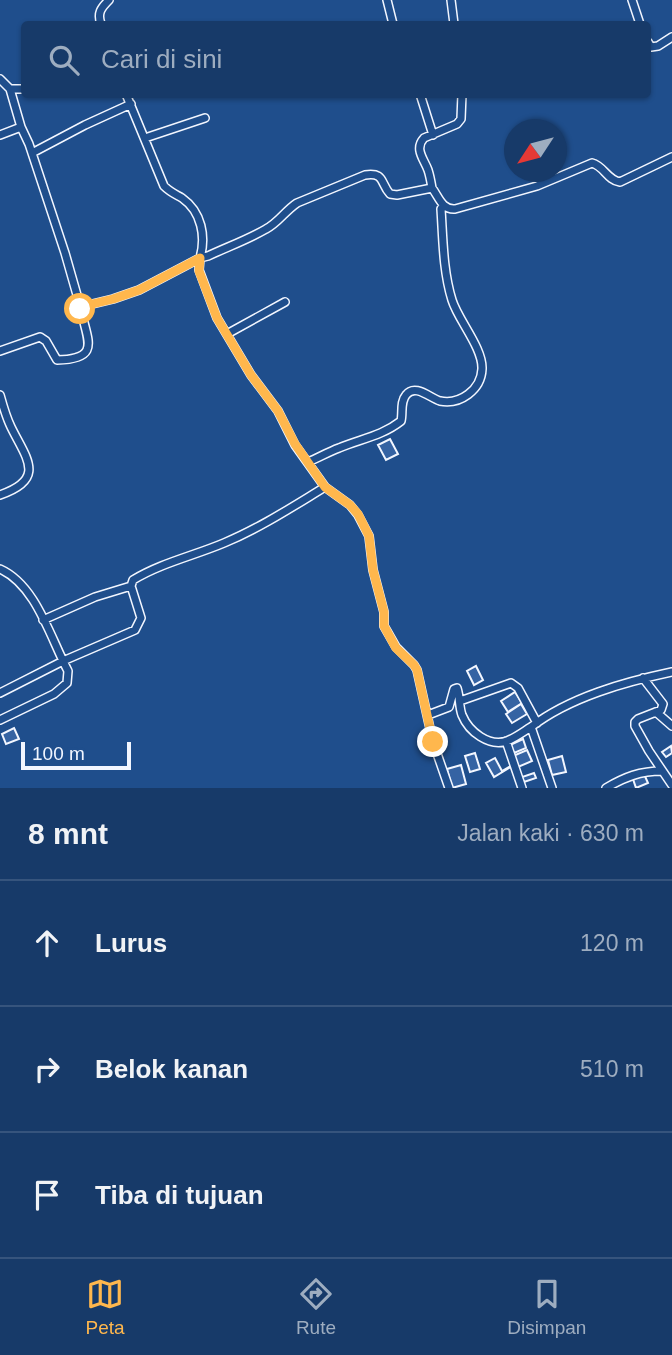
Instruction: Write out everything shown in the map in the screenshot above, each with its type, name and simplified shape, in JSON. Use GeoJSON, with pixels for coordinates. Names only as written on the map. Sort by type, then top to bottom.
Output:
{"type":"FeatureCollection","features":[{"type":"Feature","properties":{"kind":"street"},"geometry":{"type":"LineString","coordinates":[[100,21],[99,11],[110,0]]}},
{"type":"Feature","properties":{"kind":"street"},"geometry":{"type":"LineString","coordinates":[[387,0],[392,21]]}},
{"type":"Feature","properties":{"kind":"street"},"geometry":{"type":"LineString","coordinates":[[451,0],[454,21]]}},
{"type":"Feature","properties":{"kind":"street"},"geometry":{"type":"LineString","coordinates":[[632,0],[639,21]]}},
{"type":"Feature","properties":{"kind":"street"},"geometry":{"type":"LineString","coordinates":[[651,47],[655,48],[672,37]]}},
{"type":"Feature","properties":{"kind":"street"},"geometry":{"type":"LineString","coordinates":[[0,79],[10,89],[32,153],[65,253],[90,343],[84,355],[57,360],[46,341],[40,337],[0,351]]}},
{"type":"Feature","properties":{"kind":"street"},"geometry":{"type":"LineString","coordinates":[[10,89],[21,89]]}},
{"type":"Feature","properties":{"kind":"street"},"geometry":{"type":"LineString","coordinates":[[128,98],[164,186],[181,197],[195,212],[203,236],[199,271],[217,318],[251,375],[278,411],[308,463],[325,487],[358,514],[369,536],[373,570],[384,612],[384,626],[396,648],[417,670],[433,742],[449,788]]}},
{"type":"Feature","properties":{"kind":"street"},"geometry":{"type":"LineString","coordinates":[[421,98],[433,135]]}},
{"type":"Feature","properties":{"kind":"street"},"geometry":{"type":"LineString","coordinates":[[462,98],[461,119],[457,124],[421,142],[419,149],[432,188],[443,205],[451,209],[537,186],[592,163],[620,182],[672,158]]}},
{"type":"Feature","properties":{"kind":"street"},"geometry":{"type":"LineString","coordinates":[[32,153],[131,104]]}},
{"type":"Feature","properties":{"kind":"street"},"geometry":{"type":"LineString","coordinates":[[145,138],[205,118]]}},
{"type":"Feature","properties":{"kind":"street"},"geometry":{"type":"LineString","coordinates":[[0,135],[21,127]]}},
{"type":"Feature","properties":{"kind":"street"},"geometry":{"type":"LineString","coordinates":[[80,309],[139,290],[200,258],[267,229],[297,203],[365,175],[379,176],[390,194],[432,188]]}},
{"type":"Feature","properties":{"kind":"street"},"geometry":{"type":"LineString","coordinates":[[308,463],[340,447],[392,428],[401,421],[404,397],[408,393],[418,391],[437,400],[449,401],[470,394],[478,382],[481,360],[467,327],[452,303],[449,288],[443,254],[443,205]]}},
{"type":"Feature","properties":{"kind":"street"},"geometry":{"type":"LineString","coordinates":[[227,334],[285,302]]}},
{"type":"Feature","properties":{"kind":"street"},"geometry":{"type":"LineString","coordinates":[[0,395],[10,425],[25,452],[30,471],[21,485],[12,492],[0,495]]}},
{"type":"Feature","properties":{"kind":"street"},"geometry":{"type":"LineString","coordinates":[[0,693],[63,661],[135,630],[141,618],[131,586],[133,580],[154,569],[233,539],[325,487]]}},
{"type":"Feature","properties":{"kind":"street"},"geometry":{"type":"LineString","coordinates":[[0,569],[16,578],[29,593],[68,671],[68,683],[54,694],[0,720]]}},
{"type":"Feature","properties":{"kind":"street"},"geometry":{"type":"LineString","coordinates":[[43,620],[95,597],[131,586]]}},
{"type":"Feature","properties":{"kind":"street"},"geometry":{"type":"LineString","coordinates":[[428,715],[449,707],[454,689],[457,688],[461,713],[474,732],[494,742],[506,741],[562,708],[626,682],[672,672]]}},
{"type":"Feature","properties":{"kind":"street"},"geometry":{"type":"LineString","coordinates":[[643,678],[663,704],[660,709]]}},
{"type":"Feature","properties":{"kind":"street"},"geometry":{"type":"LineString","coordinates":[[460,701],[511,683],[518,688],[534,725],[552,788]]}},
{"type":"Feature","properties":{"kind":"street"},"geometry":{"type":"LineString","coordinates":[[672,707],[660,709],[638,719],[635,726],[672,785]]}},
{"type":"Feature","properties":{"kind":"street"},"geometry":{"type":"LineString","coordinates":[[660,709],[672,726]]}},
{"type":"Feature","properties":{"kind":"street"},"geometry":{"type":"LineString","coordinates":[[506,741],[522,788]]}},
{"type":"Feature","properties":{"kind":"street"},"geometry":{"type":"LineString","coordinates":[[606,788],[631,775],[662,771]]}},
{"type":"Feature","properties":{"kind":"building"},"geometry":{"type":"Polygon","coordinates":[[[390,439],[398,454],[386,460],[378,445],[390,439]]]}},
{"type":"Feature","properties":{"kind":"building"},"geometry":{"type":"Polygon","coordinates":[[[476,666],[483,680],[474,685],[467,671],[476,666]]]}},
{"type":"Feature","properties":{"kind":"building"},"geometry":{"type":"Polygon","coordinates":[[[515,692],[522,703],[508,712],[501,701],[515,692]]]}},
{"type":"Feature","properties":{"kind":"building"},"geometry":{"type":"Polygon","coordinates":[[[521,704],[527,714],[512,723],[506,714],[521,704]]]}},
{"type":"Feature","properties":{"kind":"building"},"geometry":{"type":"Polygon","coordinates":[[[14,728],[19,739],[6,744],[2,734],[14,728]]]}},
{"type":"Feature","properties":{"kind":"building"},"geometry":{"type":"Polygon","coordinates":[[[523,739],[526,748],[514,753],[510,745],[523,739]]]}},
{"type":"Feature","properties":{"kind":"building"},"geometry":{"type":"Polygon","coordinates":[[[671,746],[672,753],[666,757],[662,752],[671,746]]]}},
{"type":"Feature","properties":{"kind":"building"},"geometry":{"type":"Polygon","coordinates":[[[527,750],[532,761],[518,767],[513,756],[527,750]]]}},
{"type":"Feature","properties":{"kind":"building"},"geometry":{"type":"Polygon","coordinates":[[[475,753],[480,769],[470,772],[465,756],[475,753]]]}},
{"type":"Feature","properties":{"kind":"building"},"geometry":{"type":"Polygon","coordinates":[[[562,756],[566,772],[552,775],[548,760],[562,756]]]}},
{"type":"Feature","properties":{"kind":"building"},"geometry":{"type":"Polygon","coordinates":[[[495,758],[502,771],[509,768],[494,777],[486,763],[495,758]]]}},
{"type":"Feature","properties":{"kind":"building"},"geometry":{"type":"Polygon","coordinates":[[[461,765],[466,784],[452,788],[447,769],[461,765]]]}},
{"type":"Feature","properties":{"kind":"building"},"geometry":{"type":"Polygon","coordinates":[[[534,773],[536,778],[524,782],[522,777],[534,773]]]}},
{"type":"Feature","properties":{"kind":"building"},"geometry":{"type":"Polygon","coordinates":[[[644,774],[648,783],[636,788],[633,779],[644,774]]]}},
{"type":"Feature","properties":{"kind":"route"},"geometry":{"type":"LineString","coordinates":[[80,309],[139,290],[200,258],[199,271],[217,318],[251,375],[278,411],[295,444],[325,487],[350,505],[358,514],[369,536],[373,570],[384,612],[384,626],[396,648],[417,670],[433,742]]}}]}
